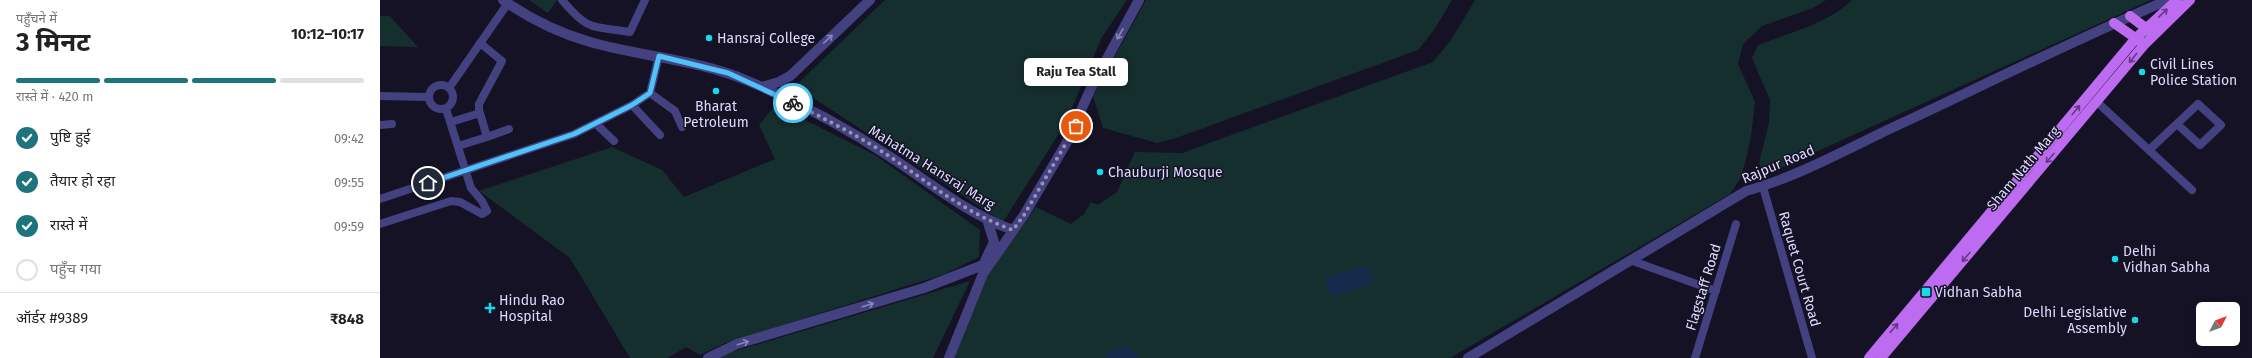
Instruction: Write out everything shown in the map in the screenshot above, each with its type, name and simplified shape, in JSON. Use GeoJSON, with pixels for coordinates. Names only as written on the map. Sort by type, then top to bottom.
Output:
{"type":"FeatureCollection","features":[{"type":"Feature","properties":{"kind":"main road","name":"Sham Nath Marg"},"geometry":{"type":"LineString","coordinates":[[2150,32],[2177,0]]}},
{"type":"Feature","properties":{"kind":"main road","name":"Sham Nath Marg"},"geometry":{"type":"LineString","coordinates":[[1869,358],[2140,41],[2190,0]]}},
{"type":"Feature","properties":{"kind":"main road"},"geometry":{"type":"LineString","coordinates":[[2130,16],[2150,32]]}},
{"type":"Feature","properties":{"kind":"main road"},"geometry":{"type":"LineString","coordinates":[[2114,23],[2140,41]]}},
{"type":"Feature","properties":{"kind":"main road","name":"Sham Nath Marg"},"geometry":{"type":"LineString","coordinates":[[1881,358],[2097,102],[2140,41]]}},
{"type":"Feature","properties":{"kind":"street"},"geometry":{"type":"LineString","coordinates":[[562,0],[577,19],[587,26],[630,32],[645,0]]}},
{"type":"Feature","properties":{"kind":"street"},"geometry":{"type":"LineString","coordinates":[[762,87],[779,82],[790,76],[870,0]]}},
{"type":"Feature","properties":{"kind":"street"},"geometry":{"type":"LineString","coordinates":[[708,358],[737,344],[983,269],[1024,215],[1067,142],[1091,88],[1139,0]]}},
{"type":"Feature","properties":{"kind":"street","name":"Rajpur Road"},"geometry":{"type":"LineString","coordinates":[[1468,358],[1746,191],[1763,187],[1850,148],[2114,23],[2168,0]]}},
{"type":"Feature","properties":{"kind":"street"},"geometry":{"type":"LineString","coordinates":[[449,88],[506,2]]}},
{"type":"Feature","properties":{"kind":"street","name":"Mahatma Hansraj Marg"},"geometry":{"type":"LineString","coordinates":[[506,2],[560,32],[591,42],[659,56],[728,73],[762,87],[787,99],[888,155],[946,196],[988,219],[1013,230]]}},
{"type":"Feature","properties":{"kind":"street"},"geometry":{"type":"LineString","coordinates":[[480,43],[502,61],[481,98],[480,113],[487,137]]}},
{"type":"Feature","properties":{"kind":"street"},"geometry":{"type":"LineString","coordinates":[[380,199],[574,134],[596,124],[632,105],[650,93],[659,56]]}},
{"type":"Feature","properties":{"kind":"street"},"geometry":{"type":"LineString","coordinates":[[787,99],[786,85],[790,76]]}},
{"type":"Feature","properties":{"kind":"street"},"geometry":{"type":"LineString","coordinates":[[435,86],[445,86],[452,92],[452,102],[446,109],[441,110],[432,107],[428,97],[435,86]]}},
{"type":"Feature","properties":{"kind":"street"},"geometry":{"type":"LineString","coordinates":[[650,93],[675,111],[682,126]]}},
{"type":"Feature","properties":{"kind":"street"},"geometry":{"type":"LineString","coordinates":[[380,96],[428,97]]}},
{"type":"Feature","properties":{"kind":"street"},"geometry":{"type":"LineString","coordinates":[[2097,102],[2192,190]]}},
{"type":"Feature","properties":{"kind":"street"},"geometry":{"type":"LineString","coordinates":[[2149,150],[2198,104],[2221,125],[2200,145],[2177,124]]}},
{"type":"Feature","properties":{"kind":"street"},"geometry":{"type":"LineString","coordinates":[[632,105],[660,135]]}},
{"type":"Feature","properties":{"kind":"street"},"geometry":{"type":"LineString","coordinates":[[380,224],[451,201],[460,202],[482,214],[486,213],[487,209],[471,188],[446,109]]}},
{"type":"Feature","properties":{"kind":"street"},"geometry":{"type":"LineString","coordinates":[[451,122],[480,113]]}},
{"type":"Feature","properties":{"kind":"street"},"geometry":{"type":"LineString","coordinates":[[380,125],[392,124]]}},
{"type":"Feature","properties":{"kind":"street"},"geometry":{"type":"LineString","coordinates":[[596,124],[614,141]]}},
{"type":"Feature","properties":{"kind":"street"},"geometry":{"type":"LineString","coordinates":[[458,146],[510,130]]}},
{"type":"Feature","properties":{"kind":"street","name":"Raquet Court Road"},"geometry":{"type":"LineString","coordinates":[[1763,187],[1812,358]]}},
{"type":"Feature","properties":{"kind":"street"},"geometry":{"type":"LineString","coordinates":[[949,358],[994,242],[988,219]]}},
{"type":"Feature","properties":{"kind":"street","name":"Flagstaff Road"},"geometry":{"type":"LineString","coordinates":[[1695,358],[1736,224]]}},
{"type":"Feature","properties":{"kind":"street"},"geometry":{"type":"LineString","coordinates":[[1630,260],[1716,291]]}},
{"type":"Feature","properties":{"kind":"green space"},"geometry":{"type":"Polygon","coordinates":[[[529,0],[557,0],[548,13],[529,0]]]}},
{"type":"Feature","properties":{"kind":"green space"},"geometry":{"type":"Polygon","coordinates":[[[885,0],[1127,0],[1102,37],[1065,124],[1003,222],[795,86],[885,0]]]}},
{"type":"Feature","properties":{"kind":"green space"},"geometry":{"type":"Polygon","coordinates":[[[1146,0],[1452,0],[1434,30],[1418,50],[1176,138],[1157,143],[1103,128],[1093,96],[1146,0]]]}},
{"type":"Feature","properties":{"kind":"green space"},"geometry":{"type":"Polygon","coordinates":[[[1475,0],[1826,0],[1813,8],[1762,26],[1743,44],[1738,64],[1755,102],[1751,137],[1745,163],[1740,179],[1730,194],[1450,358],[954,358],[987,277],[1036,207],[1071,224],[1084,214],[1091,202],[1098,205],[1117,192],[1135,152],[1182,153],[1433,62],[1451,40],[1475,0]]]}},
{"type":"Feature","properties":{"kind":"green space"},"geometry":{"type":"Polygon","coordinates":[[[1852,0],[2151,0],[1765,175],[1759,163],[1769,123],[1770,100],[1752,58],[1758,45],[1819,22],[1852,0]]]}},
{"type":"Feature","properties":{"kind":"green space"},"geometry":{"type":"Polygon","coordinates":[[[380,16],[390,16],[418,47],[380,46],[380,16]]]}},
{"type":"Feature","properties":{"kind":"green space"},"geometry":{"type":"Polygon","coordinates":[[[775,105],[875,155],[980,230],[979,257],[945,274],[725,343],[700,355],[686,347],[668,358],[630,358],[570,258],[479,191],[612,147],[662,170],[684,197],[775,159],[759,125],[775,105]]]}},
{"type":"Feature","properties":{"kind":"green space"},"geometry":{"type":"Polygon","coordinates":[[[970,281],[933,358],[715,358],[732,352],[970,281]]]}},
{"type":"Feature","properties":{"kind":"water"},"geometry":{"type":"Polygon","coordinates":[[[1368,265],[1373,284],[1331,297],[1325,277],[1368,265]]]}},
{"type":"Feature","properties":{"kind":"water"},"geometry":{"type":"Polygon","coordinates":[[[1129,347],[1140,358],[1106,358],[1107,351],[1129,347]]]}},
{"type":"Feature","properties":{"kind":"way so far"},"geometry":{"type":"LineString","coordinates":[[793,103],[834,124],[888,155],[946,196],[988,219],[1013,230],[1024,215],[1076,126]]}},
{"type":"Feature","properties":{"kind":"place","name":"Hansraj College"},"geometry":{"type":"Point","coordinates":[709,38]}},
{"type":"Feature","properties":{"kind":"place","name":"Civil Lines Police Station"},"geometry":{"type":"Point","coordinates":[2142,72]}},
{"type":"Feature","properties":{"kind":"place","name":"Bharat Petroleum"},"geometry":{"type":"Point","coordinates":[716,91]}},
{"type":"Feature","properties":{"kind":"place","name":"Raju Tea Stall"},"geometry":{"type":"Point","coordinates":[1076,126]}},
{"type":"Feature","properties":{"kind":"place","name":"Chauburji Mosque"},"geometry":{"type":"Point","coordinates":[1100,172]}},
{"type":"Feature","properties":{"kind":"place","name":"Delhi Vidhan Sabha"},"geometry":{"type":"Point","coordinates":[2115,259]}},
{"type":"Feature","properties":{"kind":"place","name":"Vidhan Sabha"},"geometry":{"type":"Point","coordinates":[1926,292]}},
{"type":"Feature","properties":{"kind":"place","name":"Hindu Rao Hospital"},"geometry":{"type":"Point","coordinates":[490,308]}},
{"type":"Feature","properties":{"kind":"place","name":"Delhi Legislative Assembly"},"geometry":{"type":"Point","coordinates":[2135,320]}},
{"type":"Feature","properties":{"kind":"route"},"geometry":{"type":"LineString","coordinates":[[428,183],[574,134],[632,105],[650,93],[659,56],[728,73],[762,87],[793,103]]}}]}
